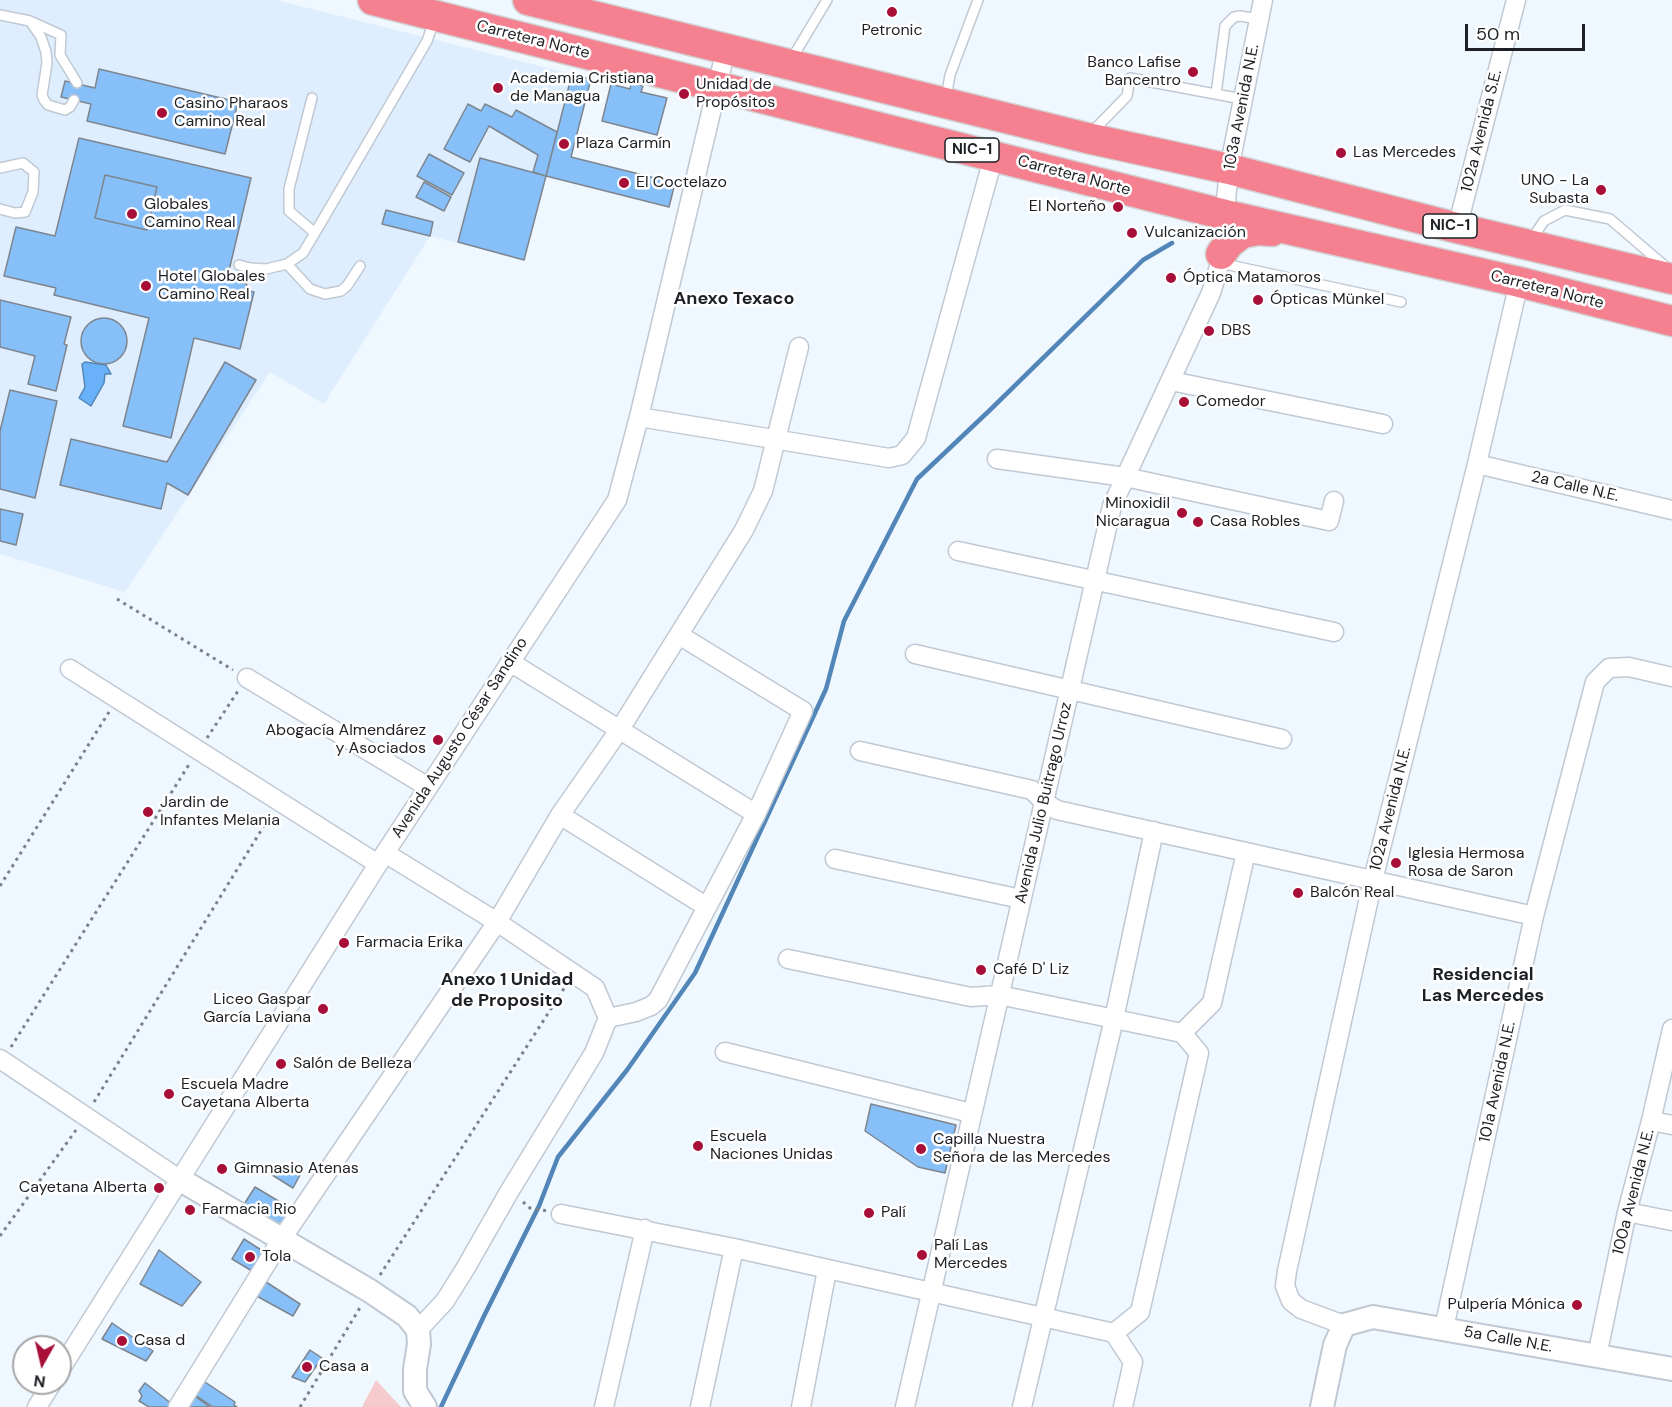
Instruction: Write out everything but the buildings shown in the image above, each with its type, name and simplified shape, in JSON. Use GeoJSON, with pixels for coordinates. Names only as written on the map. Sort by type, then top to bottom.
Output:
{"type":"FeatureCollection","features":[{"type":"Feature","properties":{"kind":"highway","name":"Carretera Norte"},"geometry":{"type":"LineString","coordinates":[[373,0],[438,8],[717,86],[1226,215],[1519,282],[1672,321]]}},
{"type":"Feature","properties":{"kind":"highway","name":"NIC-1"},"geometry":{"type":"LineString","coordinates":[[528,0],[1087,138],[1229,169],[1457,228],[1672,279]]}},
{"type":"Feature","properties":{"kind":"highway"},"geometry":{"type":"LineString","coordinates":[[1220,258],[1237,237],[1250,231],[1307,234]]}},
{"type":"Feature","properties":{"kind":"street","name":"103a Avenida N.E."},"geometry":{"type":"LineString","coordinates":[[1226,215],[1229,169],[1263,0]]}},
{"type":"Feature","properties":{"kind":"street","name":"102a Avenida S.E."},"geometry":{"type":"LineString","coordinates":[[1457,228],[1516,0]]}},
{"type":"Feature","properties":{"kind":"street","name":"Avenida Augusto César Sandino"},"geometry":{"type":"LineString","coordinates":[[72,1351],[381,858],[617,500],[639,417],[726,49]]}},
{"type":"Feature","properties":{"kind":"street"},"geometry":{"type":"LineString","coordinates":[[639,417],[889,458],[902,455],[916,438],[994,156]]}},
{"type":"Feature","properties":{"kind":"street","name":"Avenida Julio Buitrago Urroz"},"geometry":{"type":"LineString","coordinates":[[905,1407],[1112,506],[1211,294],[1220,258],[1226,215]]}},
{"type":"Feature","properties":{"kind":"street","name":"102a Avenida N.E."},"geometry":{"type":"LineString","coordinates":[[1344,1325],[1301,1309],[1291,1301],[1285,1286],[1373,880],[1477,464],[1519,282]]}},
{"type":"Feature","properties":{"kind":"street"},"geometry":{"type":"LineString","coordinates":[[178,1407],[281,1240],[496,922],[560,815],[620,729],[744,530],[763,491],[799,347]]}},
{"type":"Feature","properties":{"kind":"street"},"geometry":{"type":"LineString","coordinates":[[1171,381],[1383,424]]}},
{"type":"Feature","properties":{"kind":"street"},"geometry":{"type":"LineString","coordinates":[[996,459],[1125,477],[1329,521],[1334,501]]}},
{"type":"Feature","properties":{"kind":"street","name":"2a Calle N.E."},"geometry":{"type":"LineString","coordinates":[[1477,464],[1672,510]]}},
{"type":"Feature","properties":{"kind":"street"},"geometry":{"type":"LineString","coordinates":[[958,551],[1334,632]]}},
{"type":"Feature","properties":{"kind":"street"},"geometry":{"type":"LineString","coordinates":[[608,1018],[636,1012],[651,1006],[658,1000],[756,814],[803,711],[679,635]]}},
{"type":"Feature","properties":{"kind":"street"},"geometry":{"type":"LineString","coordinates":[[915,654],[1282,739]]}},
{"type":"Feature","properties":{"kind":"street"},"geometry":{"type":"LineString","coordinates":[[510,662],[756,814]]}},
{"type":"Feature","properties":{"kind":"street","name":"101a Avenida N.E."},"geometry":{"type":"LineString","coordinates":[[1444,1328],[1534,916],[1595,682],[1609,668],[1629,667],[1672,677]]}},
{"type":"Feature","properties":{"kind":"street"},"geometry":{"type":"LineString","coordinates":[[70,669],[279,802],[496,922],[595,988],[608,1018],[594,1053],[445,1301],[418,1330]]}},
{"type":"Feature","properties":{"kind":"street"},"geometry":{"type":"LineString","coordinates":[[247,678],[428,787]]}},
{"type":"Feature","properties":{"kind":"street"},"geometry":{"type":"LineString","coordinates":[[860,751],[1032,790],[1044,802],[1057,810],[1534,916]]}},
{"type":"Feature","properties":{"kind":"street"},"geometry":{"type":"LineString","coordinates":[[560,815],[707,907]]}},
{"type":"Feature","properties":{"kind":"street"},"geometry":{"type":"LineString","coordinates":[[1022,1407],[1114,1019],[1154,831]]}},
{"type":"Feature","properties":{"kind":"street"},"geometry":{"type":"LineString","coordinates":[[1182,1033],[1212,1003],[1246,852]]}},
{"type":"Feature","properties":{"kind":"street"},"geometry":{"type":"LineString","coordinates":[[835,859],[1021,899]]}},
{"type":"Feature","properties":{"kind":"street"},"geometry":{"type":"LineString","coordinates":[[788,958],[971,997],[999,995],[1182,1033],[1199,1053],[1140,1312],[1114,1333]]}},
{"type":"Feature","properties":{"kind":"street","name":"100a Avenida N.E."},"geometry":{"type":"LineString","coordinates":[[1597,1356],[1627,1212],[1672,1029]]}},
{"type":"Feature","properties":{"kind":"street"},"geometry":{"type":"LineString","coordinates":[[725,1052],[971,1113]]}},
{"type":"Feature","properties":{"kind":"street"},"geometry":{"type":"LineString","coordinates":[[1,1059],[178,1179],[370,1291],[406,1316],[418,1330],[415,1391],[425,1407]]}},
{"type":"Feature","properties":{"kind":"street"},"geometry":{"type":"LineString","coordinates":[[1651,1121],[1672,1125]]}},
{"type":"Feature","properties":{"kind":"street"},"geometry":{"type":"LineString","coordinates":[[1627,1212],[1672,1221]]}},
{"type":"Feature","properties":{"kind":"street"},"geometry":{"type":"LineString","coordinates":[[554,1213],[734,1248],[1114,1333],[1133,1362],[1123,1407]]}},
{"type":"Feature","properties":{"kind":"street"},"geometry":{"type":"LineString","coordinates":[[604,1407],[645,1229]]}},
{"type":"Feature","properties":{"kind":"street"},"geometry":{"type":"LineString","coordinates":[[700,1407],[734,1248]]}},
{"type":"Feature","properties":{"kind":"street"},"geometry":{"type":"LineString","coordinates":[[801,1407],[827,1270]]}},
{"type":"Feature","properties":{"kind":"street","name":"5a Calle N.E."},"geometry":{"type":"LineString","coordinates":[[1344,1325],[1373,1317],[1672,1369]]}},
{"type":"Feature","properties":{"kind":"street"},"geometry":{"type":"LineString","coordinates":[[1322,1407],[1335,1345],[1344,1325]]}},
{"type":"Feature","properties":{"kind":"lane"},"geometry":{"type":"LineString","coordinates":[[788,65],[827,0]]}},
{"type":"Feature","properties":{"kind":"lane"},"geometry":{"type":"LineString","coordinates":[[945,103],[950,75],[978,0]]}},
{"type":"Feature","properties":{"kind":"lane"},"geometry":{"type":"LineString","coordinates":[[239,266],[266,269],[287,264],[303,253],[427,40],[438,8]]}},
{"type":"Feature","properties":{"kind":"lane"},"geometry":{"type":"LineString","coordinates":[[0,15],[30,21],[61,35],[60,55],[77,83]]}},
{"type":"Feature","properties":{"kind":"lane"},"geometry":{"type":"LineString","coordinates":[[1216,94],[1227,22],[1240,16],[1259,19]]}},
{"type":"Feature","properties":{"kind":"lane"},"geometry":{"type":"LineString","coordinates":[[30,21],[41,37],[46,52],[47,63],[42,95],[44,100],[48,105],[65,110],[74,100]]}},
{"type":"Feature","properties":{"kind":"lane"},"geometry":{"type":"LineString","coordinates":[[1087,138],[1126,96],[1130,78],[1242,99]]}},
{"type":"Feature","properties":{"kind":"lane"},"geometry":{"type":"LineString","coordinates":[[312,98],[288,189],[289,211],[315,233]]}},
{"type":"Feature","properties":{"kind":"lane"},"geometry":{"type":"LineString","coordinates":[[0,168],[23,163],[34,172],[33,192],[24,212],[15,213],[0,209]]}},
{"type":"Feature","properties":{"kind":"lane"},"geometry":{"type":"LineString","coordinates":[[1528,245],[1544,221],[1565,210],[1610,219],[1672,272]]}},
{"type":"Feature","properties":{"kind":"lane"},"geometry":{"type":"LineString","coordinates":[[1220,258],[1401,302]]}},
{"type":"Feature","properties":{"kind":"lane"},"geometry":{"type":"LineString","coordinates":[[287,264],[310,289],[325,294],[341,291],[360,266]]}},
{"type":"Feature","properties":{"kind":"path"},"geometry":{"type":"LineString","coordinates":[[1,1059],[199,749],[247,678],[117,599]]}},
{"type":"Feature","properties":{"kind":"path"},"geometry":{"type":"LineString","coordinates":[[0,886],[118,698]]}},
{"type":"Feature","properties":{"kind":"path"},"geometry":{"type":"LineString","coordinates":[[0,1236],[86,1116],[279,802]]}},
{"type":"Feature","properties":{"kind":"path"},"geometry":{"type":"LineString","coordinates":[[300,1407],[370,1291],[574,973]]}},
{"type":"Feature","properties":{"kind":"path"},"geometry":{"type":"LineString","coordinates":[[530,1208],[554,1213]]}},
{"type":"Feature","properties":{"kind":"shaded area"},"geometry":{"type":"Polygon","coordinates":[[[0,0],[276,0],[572,74],[524,260],[430,236],[324,404],[270,372],[125,592],[0,554],[0,0]]]}},
{"type":"Feature","properties":{"kind":"shaded area"},"geometry":{"type":"Polygon","coordinates":[[[376,1380],[401,1407],[362,1407],[376,1380]]]}},
{"type":"Feature","properties":{"kind":"water"},"geometry":{"type":"Polygon","coordinates":[[[85,362],[106,365],[111,374],[105,374],[104,383],[91,406],[79,398],[85,387],[82,364],[85,362]]]}},
{"type":"Feature","properties":{"kind":"waterway"},"geometry":{"type":"LineString","coordinates":[[441,1407],[539,1206],[558,1157],[627,1070],[695,973],[826,689],[844,621],[917,479],[1143,260],[1172,243]]}},
{"type":"Feature","properties":{"kind":"place","name":"Petronic"},"geometry":{"type":"Point","coordinates":[892,12]}},
{"type":"Feature","properties":{"kind":"place","name":"Banco Lafise Bancentro"},"geometry":{"type":"Point","coordinates":[1193,72]}},
{"type":"Feature","properties":{"kind":"place","name":"Academia Cristiana de Managua"},"geometry":{"type":"Point","coordinates":[498,88]}},
{"type":"Feature","properties":{"kind":"place","name":"Unidad de Propósitos"},"geometry":{"type":"Point","coordinates":[684,94]}},
{"type":"Feature","properties":{"kind":"place","name":"Casino Pharaos Camino Real"},"geometry":{"type":"Point","coordinates":[162,113]}},
{"type":"Feature","properties":{"kind":"place","name":"Plaza Carmín"},"geometry":{"type":"Point","coordinates":[564,144]}},
{"type":"Feature","properties":{"kind":"place","name":"Las Mercedes"},"geometry":{"type":"Point","coordinates":[1341,153]}},
{"type":"Feature","properties":{"kind":"place","name":"El Coctelazo"},"geometry":{"type":"Point","coordinates":[624,183]}},
{"type":"Feature","properties":{"kind":"place","name":"UNO - La Subasta"},"geometry":{"type":"Point","coordinates":[1601,190]}},
{"type":"Feature","properties":{"kind":"place","name":"El Norteño"},"geometry":{"type":"Point","coordinates":[1118,207]}},
{"type":"Feature","properties":{"kind":"place","name":"Globales Camino Real"},"geometry":{"type":"Point","coordinates":[132,214]}},
{"type":"Feature","properties":{"kind":"place","name":"Vulcanización"},"geometry":{"type":"Point","coordinates":[1132,233]}},
{"type":"Feature","properties":{"kind":"place","name":"Óptica Matamoros"},"geometry":{"type":"Point","coordinates":[1171,278]}},
{"type":"Feature","properties":{"kind":"place","name":"Hotel Globales Camino Real"},"geometry":{"type":"Point","coordinates":[146,286]}},
{"type":"Feature","properties":{"kind":"place","name":"Ópticas Münkel"},"geometry":{"type":"Point","coordinates":[1258,300]}},
{"type":"Feature","properties":{"kind":"place","name":"DBS"},"geometry":{"type":"Point","coordinates":[1209,331]}},
{"type":"Feature","properties":{"kind":"place","name":"Comedor"},"geometry":{"type":"Point","coordinates":[1184,402]}},
{"type":"Feature","properties":{"kind":"place","name":"Minoxidil Nicaragua"},"geometry":{"type":"Point","coordinates":[1182,513]}},
{"type":"Feature","properties":{"kind":"place","name":"Casa Robles"},"geometry":{"type":"Point","coordinates":[1198,522]}},
{"type":"Feature","properties":{"kind":"place","name":"Abogacía Almendárez y Asociados"},"geometry":{"type":"Point","coordinates":[438,740]}},
{"type":"Feature","properties":{"kind":"place","name":"Jardin de Infantes Melania"},"geometry":{"type":"Point","coordinates":[148,812]}},
{"type":"Feature","properties":{"kind":"place","name":"Iglesia Hermosa Rosa de Saron"},"geometry":{"type":"Point","coordinates":[1396,863]}},
{"type":"Feature","properties":{"kind":"place","name":"Balcón Real"},"geometry":{"type":"Point","coordinates":[1298,893]}},
{"type":"Feature","properties":{"kind":"place","name":"Farmacia Erika"},"geometry":{"type":"Point","coordinates":[344,943]}},
{"type":"Feature","properties":{"kind":"place","name":"Café D' Liz"},"geometry":{"type":"Point","coordinates":[981,970]}},
{"type":"Feature","properties":{"kind":"place","name":"Liceo Gaspar García Laviana"},"geometry":{"type":"Point","coordinates":[323,1009]}},
{"type":"Feature","properties":{"kind":"place","name":"Salón de Belleza"},"geometry":{"type":"Point","coordinates":[281,1064]}},
{"type":"Feature","properties":{"kind":"place","name":"Escuela Madre Cayetana Alberta"},"geometry":{"type":"Point","coordinates":[169,1094]}},
{"type":"Feature","properties":{"kind":"place","name":"Escuela Naciones Unidas"},"geometry":{"type":"Point","coordinates":[698,1146]}},
{"type":"Feature","properties":{"kind":"place","name":"Capilla Nuestra Señora de las Mercedes"},"geometry":{"type":"Point","coordinates":[921,1149]}},
{"type":"Feature","properties":{"kind":"place","name":"Gimnasio Atenas"},"geometry":{"type":"Point","coordinates":[222,1169]}},
{"type":"Feature","properties":{"kind":"place","name":"Cayetana Alberta"},"geometry":{"type":"Point","coordinates":[159,1188]}},
{"type":"Feature","properties":{"kind":"place","name":"Farmacia Rio"},"geometry":{"type":"Point","coordinates":[190,1210]}},
{"type":"Feature","properties":{"kind":"place","name":"Palí"},"geometry":{"type":"Point","coordinates":[869,1213]}},
{"type":"Feature","properties":{"kind":"place","name":"Palí Las Mercedes"},"geometry":{"type":"Point","coordinates":[922,1255]}},
{"type":"Feature","properties":{"kind":"place","name":"Tola"},"geometry":{"type":"Point","coordinates":[250,1257]}},
{"type":"Feature","properties":{"kind":"place","name":"Pulpería Mónica"},"geometry":{"type":"Point","coordinates":[1577,1305]}},
{"type":"Feature","properties":{"kind":"place","name":"Casa d"},"geometry":{"type":"Point","coordinates":[122,1341]}},
{"type":"Feature","properties":{"kind":"place","name":"Casa a"},"geometry":{"type":"Point","coordinates":[307,1367]}},
{"type":"Feature","properties":{"kind":"district","name":"Anexo Texaco"},"geometry":{"type":"Point","coordinates":[734,299]}},
{"type":"Feature","properties":{"kind":"district","name":"Residencial Las Mercedes"},"geometry":{"type":"Point","coordinates":[1483,985]}},
{"type":"Feature","properties":{"kind":"district","name":"Anexo 1 Unidad de Proposito"},"geometry":{"type":"Point","coordinates":[507,990]}}]}
